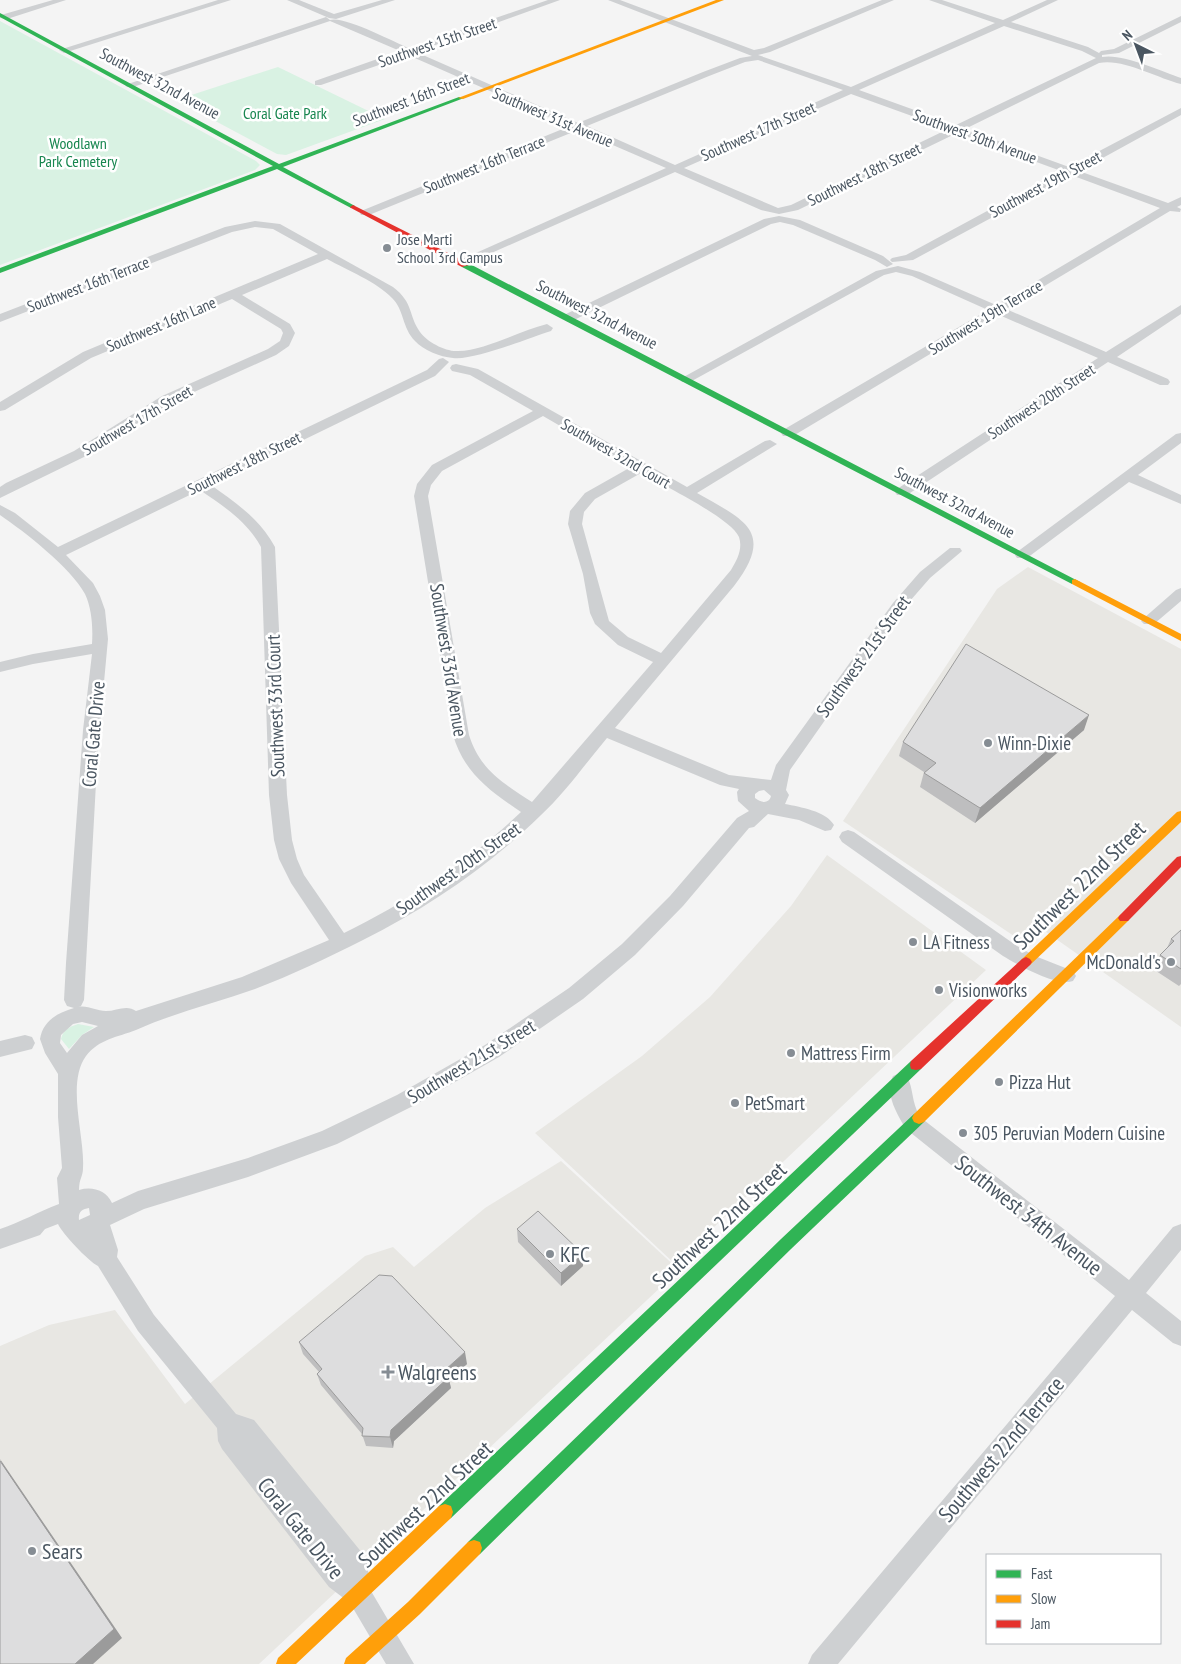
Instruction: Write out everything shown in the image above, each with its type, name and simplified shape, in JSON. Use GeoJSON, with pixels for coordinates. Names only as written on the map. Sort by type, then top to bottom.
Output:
{"type":"FeatureCollection","features":[{"type":"Feature","properties":{"kind":"street"},"geometry":{"type":"LineString","coordinates":[[2,15],[62,0]]}},
{"type":"Feature","properties":{"kind":"street"},"geometry":{"type":"LineString","coordinates":[[64,50],[227,0]]}},
{"type":"Feature","properties":{"kind":"street","name":"Southwest 31st Avenue"},"geometry":{"type":"LineString","coordinates":[[291,0],[487,88],[1164,382]]}},
{"type":"Feature","properties":{"kind":"street"},"geometry":{"type":"LineString","coordinates":[[130,85],[391,0]]}},
{"type":"Feature","properties":{"kind":"street","name":"Southwest 15th Street"},"geometry":{"type":"LineString","coordinates":[[318,83],[556,0]]}},
{"type":"Feature","properties":{"kind":"street","name":"Southwest 30th Avenue"},"geometry":{"type":"LineString","coordinates":[[612,0],[754,55],[1181,212]]}},
{"type":"Feature","properties":{"kind":"street","name":"Southwest 16th Street"},"geometry":{"type":"LineString","coordinates":[[0,271],[721,0]]}},
{"type":"Feature","properties":{"kind":"street","name":"Southwest 16th Terrace"},"geometry":{"type":"LineString","coordinates":[[365,213],[890,0]]}},
{"type":"Feature","properties":{"kind":"street"},"geometry":{"type":"LineString","coordinates":[[933,0],[1181,80]]}},
{"type":"Feature","properties":{"kind":"street","name":"Southwest 17th Street"},"geometry":{"type":"LineString","coordinates":[[462,263],[1054,0]]}},
{"type":"Feature","properties":{"kind":"street","name":"Southwest 32nd Avenue"},"geometry":{"type":"LineString","coordinates":[[2,15],[365,213],[1181,638]]}},
{"type":"Feature","properties":{"kind":"street","name":"Southwest 18th Street"},"geometry":{"type":"LineString","coordinates":[[568,318],[1181,19]]}},
{"type":"Feature","properties":{"kind":"street","name":"Southwest 19th Street"},"geometry":{"type":"LineString","coordinates":[[686,379],[894,264],[1181,111]]}},
{"type":"Feature","properties":{"kind":"street","name":"Southwest 19th Terrace"},"geometry":{"type":"LineString","coordinates":[[788,433],[1181,200]]}},
{"type":"Feature","properties":{"kind":"street","name":"Southwest 16th Terrace"},"geometry":{"type":"LineString","coordinates":[[0,318],[229,228],[261,224]]}},
{"type":"Feature","properties":{"kind":"street","name":"Southwest 32nd Court"},"geometry":{"type":"LineString","coordinates":[[261,224],[281,228],[395,293],[406,307],[414,332],[419,339],[433,349],[687,493],[736,523],[745,534],[748,543]]}},
{"type":"Feature","properties":{"kind":"street","name":"Southwest 16th Lane"},"geometry":{"type":"LineString","coordinates":[[0,407],[87,355],[329,254]]}},
{"type":"Feature","properties":{"kind":"street","name":"Southwest 17th Street"},"geometry":{"type":"LineString","coordinates":[[2,498],[79,454],[167,399],[282,346],[288,339],[289,333],[282,324],[233,294]]}},
{"type":"Feature","properties":{"kind":"street","name":"Southwest 20th Street"},"geometry":{"type":"LineString","coordinates":[[902,492],[1181,309]]}},
{"type":"Feature","properties":{"kind":"street","name":"Southwest 18th Street"},"geometry":{"type":"LineString","coordinates":[[56,554],[431,373],[484,349],[547,328]]}},
{"type":"Feature","properties":{"kind":"street","name":"Southwest 33rd Avenue"},"geometry":{"type":"LineString","coordinates":[[534,812],[480,773],[469,760],[463,744],[422,502],[422,490],[427,478],[445,463],[543,412]]}},
{"type":"Feature","properties":{"kind":"street"},"geometry":{"type":"LineString","coordinates":[[1022,555],[1181,437]]}},
{"type":"Feature","properties":{"kind":"street"},"geometry":{"type":"LineString","coordinates":[[687,493],[770,444]]}},
{"type":"Feature","properties":{"kind":"street"},"geometry":{"type":"LineString","coordinates":[[641,467],[590,496],[577,511],[575,524],[598,612],[603,624],[624,641],[664,661]]}},
{"type":"Feature","properties":{"kind":"street"},"geometry":{"type":"LineString","coordinates":[[1128,476],[1181,500]]}},
{"type":"Feature","properties":{"kind":"street","name":"Southwest 33rd Court"},"geometry":{"type":"LineString","coordinates":[[200,484],[250,521],[261,534],[268,547],[278,795],[283,840],[288,859],[297,878],[316,909],[340,942]]}},
{"type":"Feature","properties":{"kind":"street","name":"Coral Gate Drive"},"geometry":{"type":"LineString","coordinates":[[2,498],[81,577],[91,590],[98,611],[99,648],[75,950],[74,1000]]}},
{"type":"Feature","properties":{"kind":"street","name":"Southwest 20th Street"},"geometry":{"type":"LineString","coordinates":[[141,1017],[131,1015],[106,1019],[82,1014],[58,1024],[50,1035],[50,1043],[62,1060],[63,1067],[68,1070],[85,1044],[98,1035],[132,1024],[141,1017],[231,990],[276,972],[340,942],[374,925],[429,893],[498,844],[534,812],[737,574],[746,558],[748,543]]}},
{"type":"Feature","properties":{"kind":"street","name":"Southwest 21st Street"},"geometry":{"type":"LineString","coordinates":[[98,1210],[131,1207],[138,1202],[232,1173],[332,1136],[399,1104],[504,1044],[573,995],[641,938],[697,878],[743,823],[748,822],[762,796],[898,606],[925,575],[955,550]]}},
{"type":"Feature","properties":{"kind":"street"},"geometry":{"type":"LineString","coordinates":[[1149,621],[1181,593]]}},
{"type":"Feature","properties":{"kind":"street"},"geometry":{"type":"LineString","coordinates":[[0,667],[33,659],[99,648]]}},
{"type":"Feature","properties":{"kind":"street"},"geometry":{"type":"LineString","coordinates":[[604,730],[762,796],[825,825]]}},
{"type":"Feature","properties":{"kind":"street","name":"Southwest 22nd Street"},"geometry":{"type":"LineString","coordinates":[[284,1664],[1028,961],[1131,869],[1181,815]]}},
{"type":"Feature","properties":{"kind":"street"},"geometry":{"type":"LineString","coordinates":[[848,837],[1028,961],[1066,976]]}},
{"type":"Feature","properties":{"kind":"street"},"geometry":{"type":"LineString","coordinates":[[352,1664],[1066,976],[1150,887],[1181,860]]}},
{"type":"Feature","properties":{"kind":"street"},"geometry":{"type":"LineString","coordinates":[[0,1049],[25,1043]]}},
{"type":"Feature","properties":{"kind":"street","name":"Coral Gate Drive"},"geometry":{"type":"LineString","coordinates":[[68,1070],[68,1117],[73,1170],[68,1178],[72,1219],[97,1254],[106,1259],[146,1323],[229,1424],[230,1441],[338,1578],[359,1594]]}},
{"type":"Feature","properties":{"kind":"street","name":"Southwest 34th Avenue"},"geometry":{"type":"LineString","coordinates":[[900,1082],[902,1105],[913,1124],[1181,1335]]}},
{"type":"Feature","properties":{"kind":"street","name":"Coral Gate Drive"},"geometry":{"type":"LineString","coordinates":[[73,1170],[79,1175],[98,1210],[107,1250],[106,1259]]}},
{"type":"Feature","properties":{"kind":"street"},"geometry":{"type":"LineString","coordinates":[[0,1239],[32,1228],[72,1219],[88,1228],[98,1210],[83,1198],[72,1219]]}},
{"type":"Feature","properties":{"kind":"street","name":"Southwest 22nd Terrace"},"geometry":{"type":"LineString","coordinates":[[821,1664],[1181,1234]]}},
{"type":"Feature","properties":{"kind":"street"},"geometry":{"type":"LineString","coordinates":[[359,1594],[382,1637],[401,1664]]}},
{"type":"Feature","properties":{"kind":"shaded area"},"geometry":{"type":"Polygon","coordinates":[[[1028,567],[1181,649],[1181,1027],[1039,927],[1023,942],[843,821],[997,589],[1028,567]]]}},
{"type":"Feature","properties":{"kind":"shaded area"},"geometry":{"type":"Polygon","coordinates":[[[827,855],[986,970],[675,1264],[535,1133],[642,1056],[710,997],[791,906],[827,855]]]}},
{"type":"Feature","properties":{"kind":"shaded area"},"geometry":{"type":"Polygon","coordinates":[[[561,1161],[679,1270],[259,1664],[0,1664],[0,1346],[49,1325],[115,1310],[185,1404],[365,1256],[393,1247],[414,1267],[485,1208],[561,1161]]]}},
{"type":"Feature","properties":{"kind":"green space","name":"Woodlawn Park Cemetery"},"geometry":{"type":"Polygon","coordinates":[[[0,21],[256,161],[260,165],[255,170],[0,265],[0,21]]]}},
{"type":"Feature","properties":{"kind":"green space","name":"Coral Gate Park"},"geometry":{"type":"Polygon","coordinates":[[[278,67],[385,119],[286,155],[277,154],[176,100],[278,67]]]}},
{"type":"Feature","properties":{"kind":"green space"},"geometry":{"type":"Polygon","coordinates":[[[78,1024],[94,1027],[82,1035],[69,1049],[61,1039],[63,1033],[78,1024]]]}},
{"type":"Feature","properties":{"kind":"building","name":"Winn-Dixie"},"geometry":{"type":"Polygon","coordinates":[[[966,644],[1089,715],[980,808],[924,773],[936,763],[903,742],[966,644]]]}},
{"type":"Feature","properties":{"kind":"building"},"geometry":{"type":"Polygon","coordinates":[[[1181,930],[1181,969],[1160,955],[1174,941],[1171,939],[1181,930]]]}},
{"type":"Feature","properties":{"kind":"building"},"geometry":{"type":"Polygon","coordinates":[[[538,1211],[583,1254],[561,1273],[517,1229],[538,1211]]]}},
{"type":"Feature","properties":{"kind":"building","name":"Walgreens"},"geometry":{"type":"Polygon","coordinates":[[[379,1275],[392,1276],[465,1352],[444,1371],[449,1377],[391,1430],[390,1437],[362,1436],[363,1428],[317,1374],[322,1369],[299,1342],[379,1275]]]}},
{"type":"Feature","properties":{"kind":"building","name":"Sears"},"geometry":{"type":"Polygon","coordinates":[[[0,1461],[114,1629],[75,1664],[0,1664],[0,1461]]]}},
{"type":"Feature","properties":{"kind":"traffic: fast"},"geometry":{"type":"LineString","coordinates":[[0,15],[268,160],[287,173],[353,207]]}},
{"type":"Feature","properties":{"kind":"traffic: fast"},"geometry":{"type":"LineString","coordinates":[[0,271],[461,98]]}},
{"type":"Feature","properties":{"kind":"traffic: fast"},"geometry":{"type":"LineString","coordinates":[[465,265],[1075,582]]}},
{"type":"Feature","properties":{"kind":"traffic: fast"},"geometry":{"type":"LineString","coordinates":[[445,1512],[916,1065]]}},
{"type":"Feature","properties":{"kind":"traffic: fast"},"geometry":{"type":"LineString","coordinates":[[474,1548],[786,1244],[919,1118]]}},
{"type":"Feature","properties":{"kind":"traffic: slow"},"geometry":{"type":"LineString","coordinates":[[461,98],[721,0]]}},
{"type":"Feature","properties":{"kind":"traffic: slow"},"geometry":{"type":"LineString","coordinates":[[1075,582],[1181,638]]}},
{"type":"Feature","properties":{"kind":"traffic: slow"},"geometry":{"type":"LineString","coordinates":[[1026,962],[1181,815]]}},
{"type":"Feature","properties":{"kind":"traffic: slow"},"geometry":{"type":"LineString","coordinates":[[919,1118],[1124,918]]}},
{"type":"Feature","properties":{"kind":"traffic: slow"},"geometry":{"type":"LineString","coordinates":[[284,1664],[445,1512]]}},
{"type":"Feature","properties":{"kind":"traffic: slow"},"geometry":{"type":"LineString","coordinates":[[352,1664],[414,1608],[474,1548]]}},
{"type":"Feature","properties":{"kind":"traffic: jam"},"geometry":{"type":"LineString","coordinates":[[353,207],[465,265]]}},
{"type":"Feature","properties":{"kind":"traffic: jam"},"geometry":{"type":"LineString","coordinates":[[1124,918],[1181,860]]}},
{"type":"Feature","properties":{"kind":"traffic: jam"},"geometry":{"type":"LineString","coordinates":[[916,1065],[1026,962]]}},
{"type":"Feature","properties":{"kind":"place","name":"Jose Marti School 3rd Campus"},"geometry":{"type":"Point","coordinates":[387,248]}},
{"type":"Feature","properties":{"kind":"place","name":"Winn-Dixie"},"geometry":{"type":"Point","coordinates":[988,743]}},
{"type":"Feature","properties":{"kind":"place","name":"LA Fitness"},"geometry":{"type":"Point","coordinates":[913,942]}},
{"type":"Feature","properties":{"kind":"place","name":"McDonald's"},"geometry":{"type":"Point","coordinates":[1171,962]}},
{"type":"Feature","properties":{"kind":"place","name":"Visionworks"},"geometry":{"type":"Point","coordinates":[939,990]}},
{"type":"Feature","properties":{"kind":"place","name":"Mattress Firm"},"geometry":{"type":"Point","coordinates":[791,1053]}},
{"type":"Feature","properties":{"kind":"place","name":"Pizza Hut"},"geometry":{"type":"Point","coordinates":[999,1082]}},
{"type":"Feature","properties":{"kind":"place","name":"PetSmart"},"geometry":{"type":"Point","coordinates":[735,1103]}},
{"type":"Feature","properties":{"kind":"place","name":"305 Peruvian Modern Cuisine"},"geometry":{"type":"Point","coordinates":[963,1133]}},
{"type":"Feature","properties":{"kind":"place","name":"KFC"},"geometry":{"type":"Point","coordinates":[550,1254]}},
{"type":"Feature","properties":{"kind":"place","name":"Walgreens"},"geometry":{"type":"Point","coordinates":[388,1372]}},
{"type":"Feature","properties":{"kind":"place","name":"Sears"},"geometry":{"type":"Point","coordinates":[32,1551]}}]}
